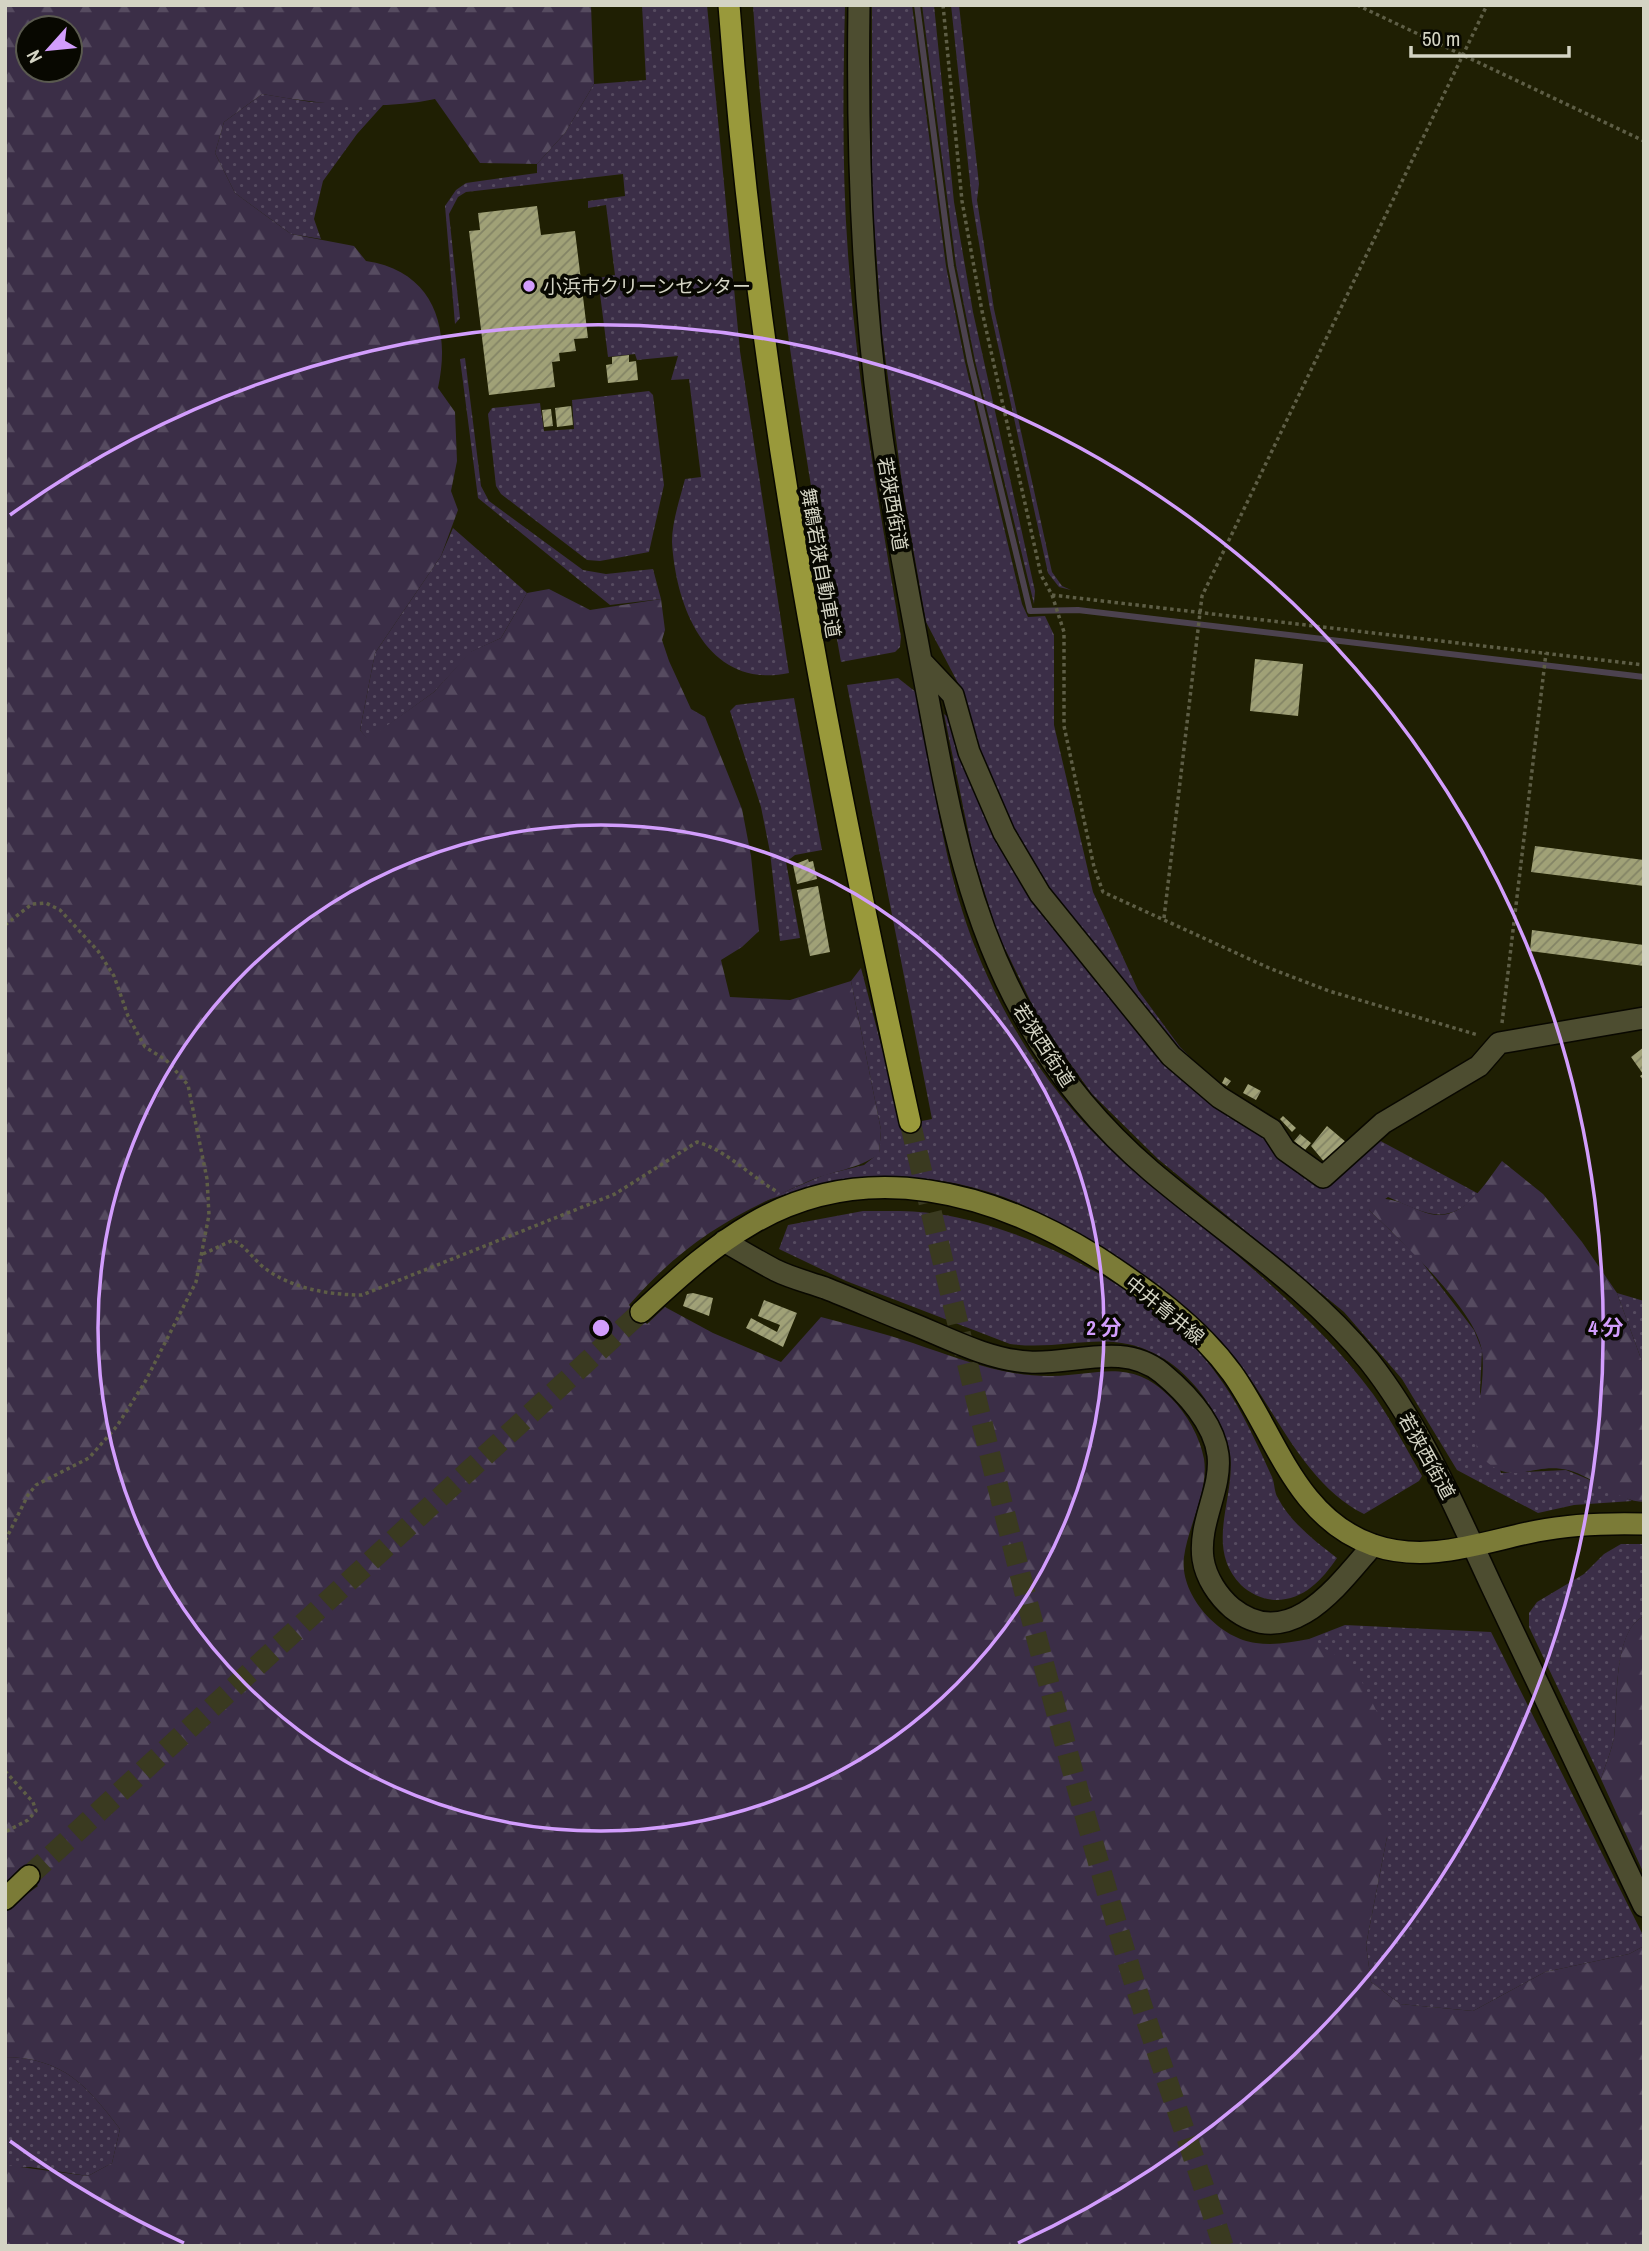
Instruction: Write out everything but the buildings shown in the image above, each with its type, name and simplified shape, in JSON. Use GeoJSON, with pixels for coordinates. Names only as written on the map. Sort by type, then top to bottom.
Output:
{"type":"FeatureCollection","features":[{"type":"Feature","properties":{"kind":"highway","name":"舞鶴若狭自動車道"},"geometry":{"type":"LineString","coordinates":[[729,5],[746,201],[785,488],[832,755],[911,1122]]}},
{"type":"Feature","properties":{"kind":"main road","name":"中井青井線"},"geometry":{"type":"LineString","coordinates":[[640,1312],[724,1241],[786,1206],[854,1190],[930,1190],[972,1198],[1004,1208],[1068,1239],[1143,1289],[1205,1340],[1232,1373],[1296,1485],[1322,1514],[1346,1532],[1373,1545],[1407,1552],[1444,1552],[1587,1523],[1644,1524]]}},
{"type":"Feature","properties":{"kind":"main road"},"geometry":{"type":"LineString","coordinates":[[5,1899],[29,1876]]}},
{"type":"Feature","properties":{"kind":"street","name":"若狭西街道"},"geometry":{"type":"LineString","coordinates":[[859,5],[859,198],[870,335],[889,483],[921,661],[953,827],[975,912],[1009,989],[1049,1058],[1075,1093],[1126,1147],[1305,1295],[1369,1362],[1413,1429],[1473,1546],[1644,1906]]}},
{"type":"Feature","properties":{"kind":"street"},"geometry":{"type":"LineString","coordinates":[[921,661],[953,695],[969,752],[1004,833],[1040,894],[1171,1056],[1219,1097],[1272,1130],[1285,1150],[1323,1177],[1383,1123],[1479,1066],[1499,1043],[1644,1018]]}},
{"type":"Feature","properties":{"kind":"street"},"geometry":{"type":"LineString","coordinates":[[724,1241],[777,1271],[1008,1360],[1053,1362],[1104,1355],[1132,1358],[1159,1370],[1180,1389],[1212,1433],[1218,1454],[1218,1474],[1203,1532],[1203,1559],[1210,1581],[1222,1598],[1251,1618],[1272,1623],[1295,1619],[1316,1606],[1338,1586],[1373,1545]]}},
{"type":"Feature","properties":{"kind":"path"},"geometry":{"type":"LineString","coordinates":[[943,5],[962,201],[982,311],[1041,575],[1052,595],[1064,632],[1063,726],[1094,867],[1103,892],[1269,968],[1329,991],[1499,1043],[1546,653]]}},
{"type":"Feature","properties":{"kind":"path"},"geometry":{"type":"LineString","coordinates":[[1357,5],[1644,141]]}},
{"type":"Feature","properties":{"kind":"path"},"geometry":{"type":"LineString","coordinates":[[1164,918],[1202,596],[1486,5]]}},
{"type":"Feature","properties":{"kind":"path"},"geometry":{"type":"LineString","coordinates":[[1052,595],[1644,665]]}},
{"type":"Feature","properties":{"kind":"path"},"geometry":{"type":"LineString","coordinates":[[5,925],[38,901],[60,910],[98,951],[114,976],[128,1016],[145,1047],[166,1060],[188,1085],[206,1179],[209,1215],[196,1282],[145,1382],[117,1426],[89,1458],[36,1485],[27,1495],[5,1541]]}},
{"type":"Feature","properties":{"kind":"path"},"geometry":{"type":"LineString","coordinates":[[203,1255],[233,1240],[262,1266],[292,1283],[330,1293],[362,1295],[615,1194],[697,1142],[729,1157],[741,1169],[782,1195],[786,1206]]}},
{"type":"Feature","properties":{"kind":"path"},"geometry":{"type":"LineString","coordinates":[[5,1771],[33,1802],[36,1811],[29,1820],[5,1832]]}},
{"type":"Feature","properties":{"kind":"green space"},"geometry":{"type":"Polygon","coordinates":[[[5,5],[591,5],[594,84],[565,133],[537,164],[480,163],[435,99],[392,105],[349,105],[262,94],[224,122],[215,153],[235,193],[291,234],[354,246],[366,261],[389,267],[408,277],[422,290],[439,324],[442,344],[438,388],[455,412],[457,461],[451,491],[458,510],[441,556],[375,653],[360,730],[368,739],[434,692],[470,652],[501,638],[527,593],[549,589],[590,610],[661,599],[665,630],[662,640],[669,661],[691,709],[705,717],[742,809],[751,856],[759,931],[742,947],[721,960],[730,997],[790,1000],[851,981],[881,1130],[879,1154],[854,1166],[809,1181],[733,1218],[670,1263],[629,1305],[647,1324],[665,1307],[713,1333],[781,1362],[821,1317],[901,1339],[981,1366],[1016,1373],[1052,1376],[1114,1371],[1128,1373],[1156,1385],[1171,1398],[1192,1426],[1204,1459],[1204,1483],[1184,1557],[1184,1572],[1195,1600],[1216,1624],[1242,1640],[1269,1644],[1309,1639],[1354,1666],[1387,1732],[1387,1837],[1366,1945],[1371,1982],[1400,2004],[1473,2011],[1545,1972],[1629,1954],[1644,1946],[1644,2246],[5,2246],[5,2165],[88,2176],[112,2163],[120,2129],[72,2077],[43,2063],[5,2057],[5,1910],[38,1886],[20,1868],[5,1886],[5,5]]]}},
{"type":"Feature","properties":{"kind":"green space"},"geometry":{"type":"Polygon","coordinates":[[[642,5],[707,5],[740,351],[789,673],[761,675],[738,669],[718,657],[702,639],[681,594],[675,568],[673,526],[685,479],[701,477],[689,379],[671,380],[678,356],[637,360],[635,354],[608,357],[598,278],[615,275],[606,205],[588,208],[588,201],[625,196],[623,174],[466,192],[458,197],[449,214],[460,318],[455,324],[445,206],[456,190],[466,183],[537,173],[537,164],[565,133],[594,84],[646,80],[642,5]]]}},
{"type":"Feature","properties":{"kind":"green space"},"geometry":{"type":"Polygon","coordinates":[[[753,5],[845,5],[844,161],[852,302],[870,446],[901,637],[900,647],[895,652],[841,662],[813,498],[777,253],[753,5]]]}},
{"type":"Feature","properties":{"kind":"green space"},"geometry":{"type":"Polygon","coordinates":[[[872,5],[912,5],[946,266],[965,362],[1022,604],[1028,617],[1045,616],[1054,635],[1054,725],[1093,892],[1138,990],[1180,1047],[1219,1086],[1178,1051],[1086,933],[1035,877],[977,753],[960,698],[959,685],[926,622],[903,491],[882,333],[872,196],[872,5]]]}},
{"type":"Feature","properties":{"kind":"green space"},"geometry":{"type":"Polygon","coordinates":[[[922,5],[934,5],[954,202],[973,312],[1035,591],[1034,604],[975,361],[956,265],[922,5]]]}},
{"type":"Feature","properties":{"kind":"green space"},"geometry":{"type":"Polygon","coordinates":[[[951,5],[959,5],[979,184],[977,200],[994,309],[1052,572],[1062,586],[1071,590],[1059,587],[1048,573],[990,309],[972,201],[951,5]]]}},
{"type":"Feature","properties":{"kind":"green space"},"geometry":{"type":"Polygon","coordinates":[[[262,94],[311,102],[383,105],[357,134],[323,181],[314,219],[321,239],[291,234],[235,193],[215,153],[224,122],[262,94]]]}},
{"type":"Feature","properties":{"kind":"green space"},"geometry":{"type":"Polygon","coordinates":[[[465,358],[481,486],[489,501],[583,570],[606,574],[653,569],[661,599],[610,605],[478,498],[460,359],[465,358]]]}},
{"type":"Feature","properties":{"kind":"green space"},"geometry":{"type":"Polygon","coordinates":[[[649,391],[653,395],[664,485],[649,552],[600,561],[587,560],[501,494],[496,486],[488,414],[492,408],[540,403],[544,431],[574,429],[572,400],[649,391]]]}},
{"type":"Feature","properties":{"kind":"green space"},"geometry":{"type":"Polygon","coordinates":[[[453,528],[527,593],[501,638],[471,652],[434,692],[368,740],[360,730],[375,653],[441,556],[453,528]]]}},
{"type":"Feature","properties":{"kind":"green space"},"geometry":{"type":"Polygon","coordinates":[[[898,678],[917,693],[948,857],[970,934],[1003,1008],[1030,1054],[1061,1096],[1101,1140],[1255,1271],[1342,1356],[1386,1414],[1422,1476],[1419,1481],[1364,1514],[1343,1501],[1308,1466],[1237,1360],[1213,1333],[1130,1267],[1085,1237],[1041,1213],[997,1195],[954,1183],[909,1178],[863,1179],[814,1187],[761,1202],[824,1175],[864,1165],[879,1153],[881,1130],[851,981],[861,968],[902,1125],[932,1119],[847,685],[898,678]]]}},
{"type":"Feature","properties":{"kind":"green space"},"geometry":{"type":"Polygon","coordinates":[[[794,698],[822,850],[795,855],[786,862],[800,938],[780,941],[770,852],[761,807],[730,711],[736,705],[794,698]]]}},
{"type":"Feature","properties":{"kind":"green space"},"geometry":{"type":"Polygon","coordinates":[[[944,714],[950,719],[964,755],[1096,970],[1252,1122],[1327,1185],[1375,1138],[1479,1194],[1456,1211],[1446,1214],[1425,1212],[1388,1197],[1369,1210],[1418,1257],[1474,1330],[1482,1350],[1480,1392],[1501,1473],[1566,1470],[1612,1489],[1632,1501],[1574,1505],[1538,1513],[1457,1470],[1402,1379],[1344,1312],[1158,1159],[1092,1094],[1041,1023],[997,932],[973,855],[944,714]]]}},
{"type":"Feature","properties":{"kind":"green space"},"geometry":{"type":"Polygon","coordinates":[[[1502,1161],[1543,1194],[1582,1242],[1617,1293],[1644,1367],[1644,1502],[1624,1498],[1568,1470],[1554,1468],[1510,1473],[1489,1464],[1477,1452],[1483,1363],[1477,1334],[1452,1296],[1369,1210],[1374,1199],[1387,1199],[1435,1215],[1458,1210],[1478,1193],[1502,1161]]]}},
{"type":"Feature","properties":{"kind":"green space"},"geometry":{"type":"Polygon","coordinates":[[[863,1211],[929,1213],[976,1222],[1057,1252],[1097,1272],[1134,1296],[1169,1323],[1199,1352],[1223,1383],[1256,1441],[1283,1507],[1304,1531],[1337,1558],[1311,1588],[1294,1597],[1274,1600],[1260,1597],[1241,1585],[1230,1570],[1224,1553],[1224,1519],[1231,1465],[1229,1448],[1220,1424],[1206,1400],[1189,1379],[1169,1362],[1129,1344],[1010,1344],[846,1281],[779,1249],[788,1225],[863,1211]]]}},
{"type":"Feature","properties":{"kind":"green space"},"geometry":{"type":"Polygon","coordinates":[[[1617,1293],[1644,1301],[1644,1367],[1617,1293]]]}},
{"type":"Feature","properties":{"kind":"green space"},"geometry":{"type":"Polygon","coordinates":[[[1621,1544],[1644,1544],[1644,1616],[1633,1625],[1621,1654],[1614,1738],[1601,1779],[1529,1627],[1529,1613],[1537,1602],[1584,1574],[1604,1554],[1621,1544]]]}},
{"type":"Feature","properties":{"kind":"green space"},"geometry":{"type":"Polygon","coordinates":[[[1644,1616],[1644,1874],[1601,1779],[1614,1738],[1621,1653],[1633,1625],[1644,1616]]]}},
{"type":"Feature","properties":{"kind":"green space"},"geometry":{"type":"Polygon","coordinates":[[[1345,1625],[1491,1632],[1644,1937],[1644,1946],[1629,1954],[1545,1972],[1473,2011],[1400,2004],[1371,1982],[1366,1945],[1387,1837],[1309,1639],[1345,1625]]]}},
{"type":"Feature","properties":{"kind":"green space"},"geometry":{"type":"Polygon","coordinates":[[[5,2057],[26,2059],[59,2069],[85,2088],[120,2129],[112,2163],[88,2176],[30,2167],[7,2168],[5,2057]]]}},
{"type":"Feature","properties":{"kind":"waterway"},"geometry":{"type":"LineString","coordinates":[[917,5],[951,266],[970,361],[1030,611],[1078,610],[1644,677]]}},
{"type":"Feature","properties":{"kind":"tunnel"},"geometry":{"type":"LineString","coordinates":[[910,1122],[986,1438],[1097,1858],[1139,1998],[1223,2246]]}},
{"type":"Feature","properties":{"kind":"tunnel"},"geometry":{"type":"LineString","coordinates":[[29,1876],[641,1312]]}},
{"type":"Feature","properties":{"kind":"place","name":"小浜市クリーンセンター"},"geometry":{"type":"Point","coordinates":[529,286]}}]}
